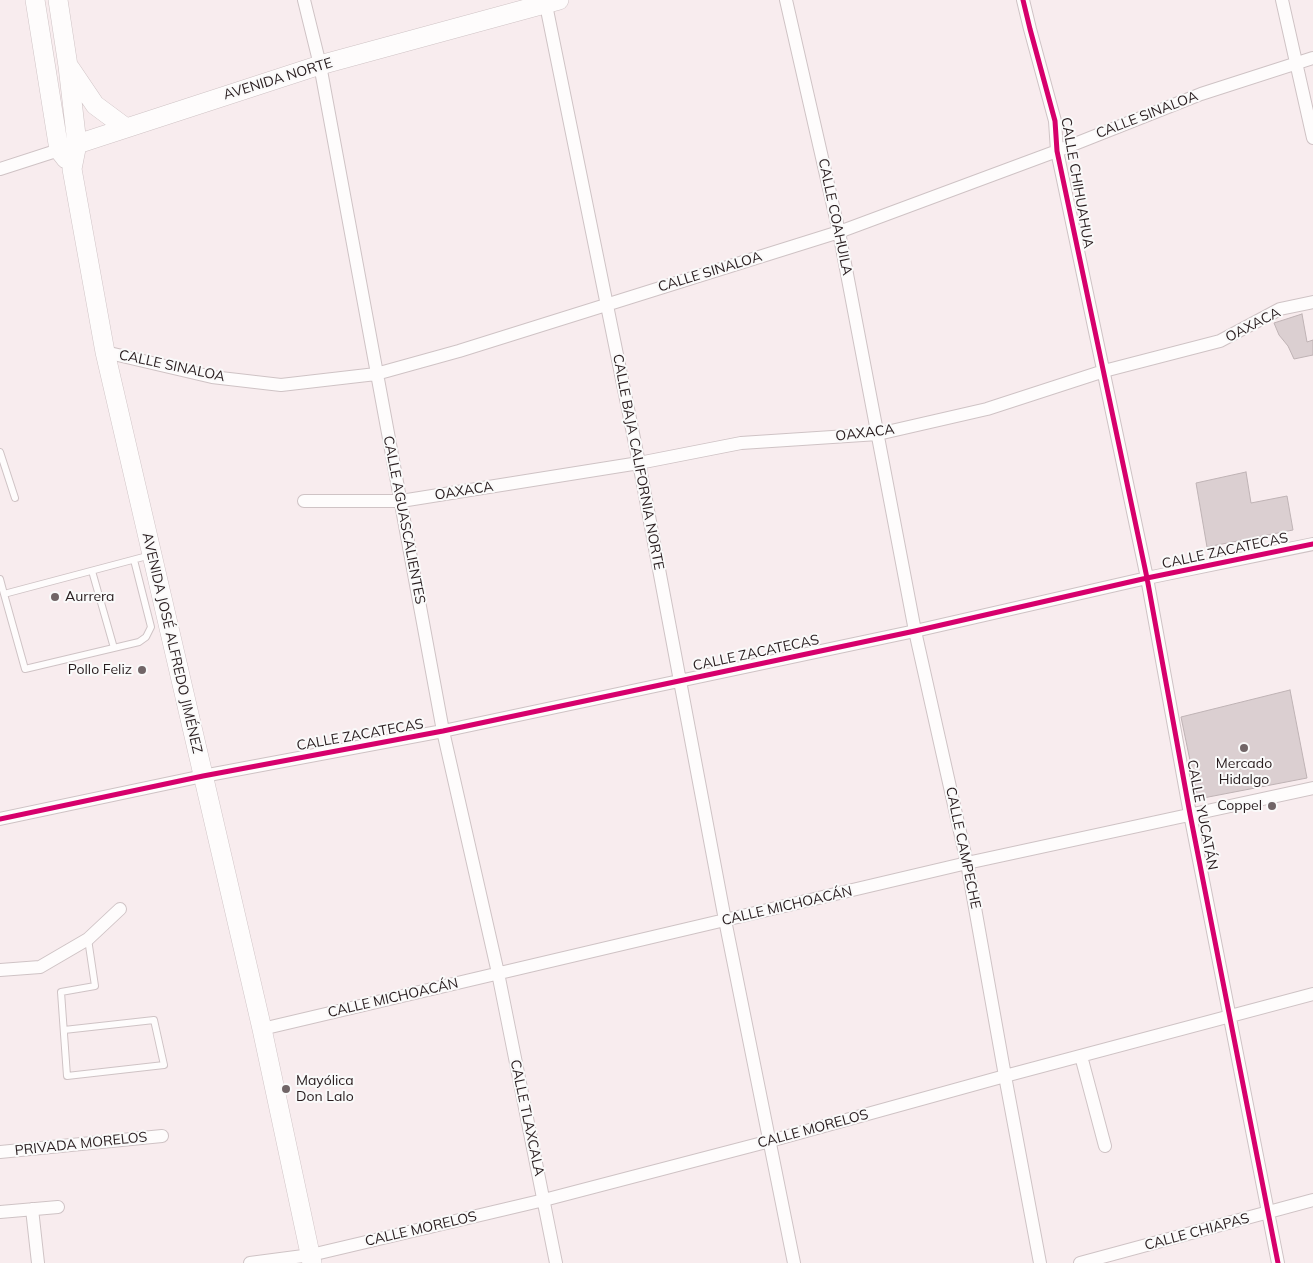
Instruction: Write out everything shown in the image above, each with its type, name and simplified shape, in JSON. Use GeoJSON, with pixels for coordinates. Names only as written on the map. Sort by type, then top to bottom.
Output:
{"type":"FeatureCollection","features":[{"type":"Feature","properties":{"kind":"main road"},"geometry":{"type":"LineString","coordinates":[[35,0],[68,147]]}},
{"type":"Feature","properties":{"kind":"main road"},"geometry":{"type":"LineString","coordinates":[[58,0],[68,66],[68,147]]}},
{"type":"Feature","properties":{"kind":"main road","name":"AVENIDA NORTE"},"geometry":{"type":"LineString","coordinates":[[68,147],[320,66],[550,1]]}},
{"type":"Feature","properties":{"kind":"main road"},"geometry":{"type":"LineString","coordinates":[[68,66],[95,105],[126,128]]}},
{"type":"Feature","properties":{"kind":"main road","name":"AVENIDA JOSÉ ALFREDO JIMÉNEZ"},"geometry":{"type":"LineString","coordinates":[[68,147],[106,352],[262,1029],[311,1259]]}},
{"type":"Feature","properties":{"kind":"street","name":"CALLE AGUASCALIENTES"},"geometry":{"type":"LineString","coordinates":[[304,0],[320,66],[443,731],[498,973]]}},
{"type":"Feature","properties":{"kind":"street","name":"CALLE COAHUILA"},"geometry":{"type":"LineString","coordinates":[[786,0],[839,232],[878,434]]}},
{"type":"Feature","properties":{"kind":"street","name":"CALLE CHIHUAHUA"},"geometry":{"type":"LineString","coordinates":[[1023,0],[1055,121],[1057,151],[1104,372]]}},
{"type":"Feature","properties":{"kind":"street"},"geometry":{"type":"LineString","coordinates":[[1282,0],[1313,138]]}},
{"type":"Feature","properties":{"kind":"street","name":"CALLE BAJA CALIFORNIA NORTE"},"geometry":{"type":"LineString","coordinates":[[550,1],[726,920],[794,1263]]}},
{"type":"Feature","properties":{"kind":"street","name":"CALLE SINALOA"},"geometry":{"type":"LineString","coordinates":[[106,352],[212,378],[281,385],[376,374],[460,351],[839,232],[1057,151],[1201,94],[1313,58]]}},
{"type":"Feature","properties":{"kind":"street","name":"AVENIDA NORTE"},"geometry":{"type":"LineString","coordinates":[[0,169],[68,147]]}},
{"type":"Feature","properties":{"kind":"street","name":"OAXACA"},"geometry":{"type":"LineString","coordinates":[[304,501],[401,501],[639,462],[741,443],[878,434],[986,409],[1104,372],[1220,342],[1280,309],[1313,302]]}},
{"type":"Feature","properties":{"kind":"street","name":"CALLE YUCATÁN"},"geometry":{"type":"LineString","coordinates":[[1104,372],[1147,578],[1190,814],[1278,1263]]}},
{"type":"Feature","properties":{"kind":"street","name":"CALLE CAMPECHE"},"geometry":{"type":"LineString","coordinates":[[878,434],[915,631],[967,862],[1040,1263]]}},
{"type":"Feature","properties":{"kind":"street","name":"CALLE ZACATECAS"},"geometry":{"type":"LineString","coordinates":[[0,819],[203,776],[443,731],[915,631],[1147,578],[1313,544]]}},
{"type":"Feature","properties":{"kind":"street","name":"CALLE MICHOACÁN"},"geometry":{"type":"LineString","coordinates":[[262,1029],[967,862],[1313,788]]}},
{"type":"Feature","properties":{"kind":"street"},"geometry":{"type":"LineString","coordinates":[[0,970],[40,967],[88,940],[120,909]]}},
{"type":"Feature","properties":{"kind":"street","name":"CALLE TLAXCALA"},"geometry":{"type":"LineString","coordinates":[[498,973],[556,1263]]}},
{"type":"Feature","properties":{"kind":"street","name":"CALLE MORELOS"},"geometry":{"type":"LineString","coordinates":[[250,1263],[311,1259],[770,1141],[1313,994]]}},
{"type":"Feature","properties":{"kind":"street"},"geometry":{"type":"LineString","coordinates":[[1081,1056],[1105,1146]]}},
{"type":"Feature","properties":{"kind":"street","name":"PRIVADA MORELOS"},"geometry":{"type":"LineString","coordinates":[[0,1152],[162,1136]]}},
{"type":"Feature","properties":{"kind":"street","name":"CALLE CHIAPAS"},"geometry":{"type":"LineString","coordinates":[[1080,1263],[1313,1200]]}},
{"type":"Feature","properties":{"kind":"street"},"geometry":{"type":"LineString","coordinates":[[0,1212],[58,1207]]}},
{"type":"Feature","properties":{"kind":"street"},"geometry":{"type":"LineString","coordinates":[[32,1209],[38,1263]]}},
{"type":"Feature","properties":{"kind":"lane"},"geometry":{"type":"LineString","coordinates":[[0,452],[15,498]]}},
{"type":"Feature","properties":{"kind":"lane"},"geometry":{"type":"LineString","coordinates":[[4,594],[152,555]]}},
{"type":"Feature","properties":{"kind":"lane"},"geometry":{"type":"LineString","coordinates":[[0,579],[25,669],[139,642],[146,637],[151,627],[134,560]]}},
{"type":"Feature","properties":{"kind":"lane"},"geometry":{"type":"LineString","coordinates":[[92,571],[114,648]]}},
{"type":"Feature","properties":{"kind":"lane"},"geometry":{"type":"LineString","coordinates":[[64,1030],[154,1020],[164,1065],[67,1076],[64,1030],[62,992],[96,986],[88,940]]}},
{"type":"Feature","properties":{"kind":"building"},"geometry":{"type":"Polygon","coordinates":[[[1302,314],[1307,342],[1313,340],[1313,355],[1294,359],[1274,323],[1302,314]]]}},
{"type":"Feature","properties":{"kind":"building"},"geometry":{"type":"Polygon","coordinates":[[[1246,472],[1251,503],[1287,496],[1293,530],[1207,547],[1196,483],[1246,472]]]}},
{"type":"Feature","properties":{"kind":"building","name":"Mercado Hidalgo"},"geometry":{"type":"Polygon","coordinates":[[[1290,690],[1307,778],[1198,799],[1181,717],[1290,690]]]}},
{"type":"Feature","properties":{"kind":"cycle path"},"geometry":{"type":"LineString","coordinates":[[1023,0],[1055,121],[1057,151],[1147,578],[1190,814],[1278,1263]]}},
{"type":"Feature","properties":{"kind":"cycle path"},"geometry":{"type":"LineString","coordinates":[[0,819],[203,776],[443,731],[915,631],[1147,578],[1313,544]]}},
{"type":"Feature","properties":{"kind":"place","name":"Aurrera"},"geometry":{"type":"Point","coordinates":[55,597]}},
{"type":"Feature","properties":{"kind":"place","name":"Pollo Feliz"},"geometry":{"type":"Point","coordinates":[142,670]}},
{"type":"Feature","properties":{"kind":"place","name":"Mercado Hidalgo"},"geometry":{"type":"Point","coordinates":[1244,748]}},
{"type":"Feature","properties":{"kind":"place","name":"Coppel"},"geometry":{"type":"Point","coordinates":[1272,806]}},
{"type":"Feature","properties":{"kind":"place","name":"Mayólica Don Lalo"},"geometry":{"type":"Point","coordinates":[286,1089]}}]}
